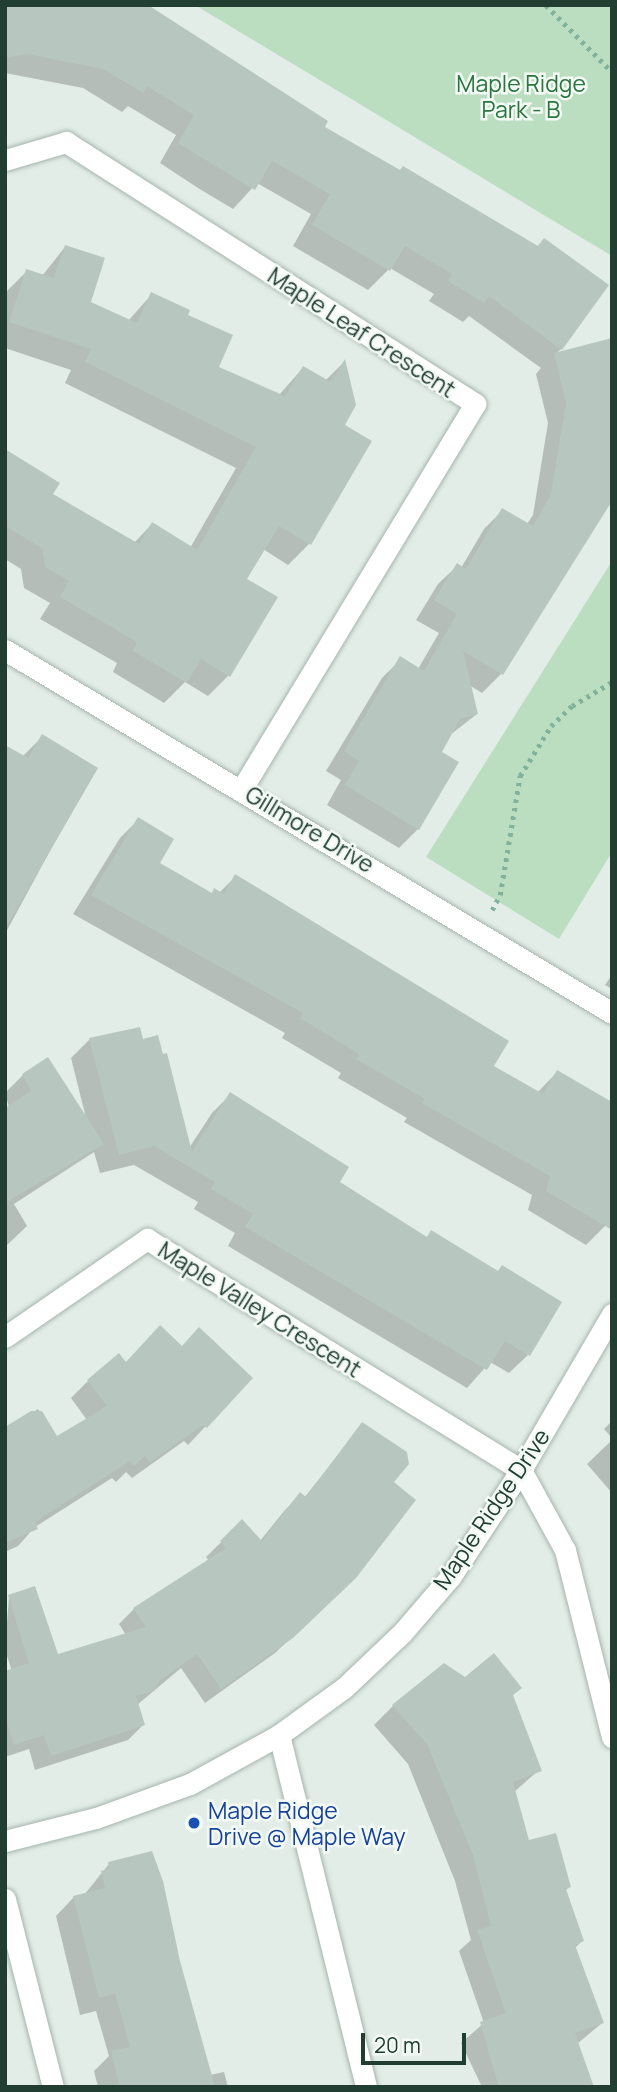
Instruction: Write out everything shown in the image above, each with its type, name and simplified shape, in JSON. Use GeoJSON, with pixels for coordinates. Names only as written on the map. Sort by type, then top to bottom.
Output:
{"type":"FeatureCollection","features":[{"type":"Feature","properties":{"kind":"street","name":"Maple Leaf Crescent"},"geometry":{"type":"LineString","coordinates":[[5,160],[66,142],[475,404],[242,788]]}},
{"type":"Feature","properties":{"kind":"street","name":"Gillmore Drive"},"geometry":{"type":"LineString","coordinates":[[5,650],[242,788],[612,1013]]}},
{"type":"Feature","properties":{"kind":"street","name":"Maple Valley Crescent"},"geometry":{"type":"LineString","coordinates":[[5,1337],[146,1238],[521,1469]]}},
{"type":"Feature","properties":{"kind":"street","name":"Maple Ridge Drive"},"geometry":{"type":"LineString","coordinates":[[5,1841],[96,1818],[190,1784],[279,1735],[344,1688],[402,1633],[451,1576],[521,1469],[612,1314]]}},
{"type":"Feature","properties":{"kind":"street"},"geometry":{"type":"LineString","coordinates":[[521,1469],[565,1550],[612,1737]]}},
{"type":"Feature","properties":{"kind":"street"},"geometry":{"type":"LineString","coordinates":[[279,1735],[366,2087]]}},
{"type":"Feature","properties":{"kind":"street"},"geometry":{"type":"LineString","coordinates":[[5,1899],[54,2087]]}},
{"type":"Feature","properties":{"kind":"path"},"geometry":{"type":"LineString","coordinates":[[546,5],[612,72]]}},
{"type":"Feature","properties":{"kind":"path"},"geometry":{"type":"LineString","coordinates":[[480,933],[500,895],[520,776],[551,726],[572,706],[612,682]]}},
{"type":"Feature","properties":{"kind":"green space","name":"Maple Ridge Park - B"},"geometry":{"type":"Polygon","coordinates":[[[195,5],[612,5],[612,256],[195,5]]]}},
{"type":"Feature","properties":{"kind":"green space"},"geometry":{"type":"Polygon","coordinates":[[[612,561],[612,852],[559,939],[426,857],[612,561]]]}},
{"type":"Feature","properties":{"kind":"building"},"geometry":{"type":"Polygon","coordinates":[[[5,5],[148,5],[328,121],[325,127],[400,170],[403,166],[538,246],[544,238],[609,285],[562,350],[489,296],[484,303],[448,281],[452,274],[405,246],[390,271],[312,225],[330,194],[272,161],[255,190],[178,143],[194,115],[147,86],[144,93],[103,69],[27,54],[5,58],[5,5]]]}},
{"type":"Feature","properties":{"kind":"building"},"geometry":{"type":"Polygon","coordinates":[[[65,245],[105,258],[91,302],[137,323],[151,292],[190,310],[188,315],[233,335],[219,367],[285,396],[303,366],[331,382],[345,359],[356,405],[345,425],[372,441],[311,545],[279,526],[247,579],[278,597],[230,677],[201,659],[187,683],[133,651],[137,642],[60,597],[69,581],[45,567],[42,548],[5,526],[5,449],[60,483],[53,494],[139,544],[152,522],[197,550],[256,447],[85,362],[91,349],[9,322],[26,269],[54,278],[65,245]]]}},
{"type":"Feature","properties":{"kind":"building"},"geometry":{"type":"Polygon","coordinates":[[[612,338],[612,501],[503,675],[463,651],[478,714],[460,719],[442,752],[459,762],[419,830],[345,785],[359,761],[344,751],[400,656],[424,671],[457,614],[434,600],[457,563],[466,569],[502,508],[533,526],[551,494],[566,403],[554,353],[612,338]]]}},
{"type":"Feature","properties":{"kind":"building"},"geometry":{"type":"Polygon","coordinates":[[[42,734],[98,768],[5,929],[5,745],[28,758],[42,734]]]}},
{"type":"Feature","properties":{"kind":"building"},"geometry":{"type":"Polygon","coordinates":[[[138,817],[174,839],[160,863],[212,893],[214,888],[224,894],[235,874],[509,1041],[494,1066],[543,1094],[557,1070],[612,1102],[612,1230],[546,1191],[550,1176],[422,1103],[425,1099],[356,1059],[359,1054],[300,1018],[303,1013],[91,895],[138,817]]]}},
{"type":"Feature","properties":{"kind":"building"},"geometry":{"type":"Polygon","coordinates":[[[140,1027],[143,1039],[158,1035],[163,1054],[167,1053],[192,1152],[230,1092],[349,1167],[340,1182],[427,1237],[431,1230],[498,1271],[502,1265],[562,1302],[530,1356],[505,1341],[487,1370],[245,1227],[253,1214],[211,1189],[215,1182],[154,1146],[119,1155],[89,1038],[140,1027]]]}},
{"type":"Feature","properties":{"kind":"building"},"geometry":{"type":"Polygon","coordinates":[[[48,1057],[104,1144],[5,1203],[5,1108],[31,1091],[22,1074],[48,1057]]]}},
{"type":"Feature","properties":{"kind":"building"},"geometry":{"type":"Polygon","coordinates":[[[160,1325],[182,1346],[199,1327],[253,1378],[207,1428],[203,1425],[150,1462],[145,1456],[134,1466],[130,1461],[35,1522],[38,1529],[5,1543],[5,1427],[31,1411],[42,1411],[57,1436],[107,1406],[87,1380],[119,1353],[126,1362],[160,1325]]]}},
{"type":"Feature","properties":{"kind":"building"},"geometry":{"type":"Polygon","coordinates":[[[362,1422],[407,1452],[409,1464],[394,1482],[416,1500],[356,1578],[293,1638],[221,1689],[197,1654],[159,1681],[154,1691],[136,1696],[145,1725],[51,1756],[44,1735],[14,1745],[5,1718],[5,1671],[29,1663],[8,1595],[35,1586],[58,1654],[146,1627],[133,1608],[226,1548],[220,1541],[242,1519],[262,1541],[300,1492],[306,1497],[362,1422]]]}},
{"type":"Feature","properties":{"kind":"building"},"geometry":{"type":"Polygon","coordinates":[[[494,1653],[522,1688],[513,1695],[542,1771],[513,1782],[529,1840],[556,1833],[571,1887],[566,1889],[584,1941],[575,1945],[604,2023],[575,2033],[594,2087],[499,2087],[480,2022],[506,2013],[477,1930],[491,1926],[473,1855],[427,1744],[392,1705],[444,1663],[465,1677],[494,1653]]]}},
{"type":"Feature","properties":{"kind":"building"},"geometry":{"type":"Polygon","coordinates":[[[152,1851],[163,1881],[180,1961],[215,2087],[120,2087],[111,2051],[130,2047],[115,1993],[99,1998],[73,1896],[105,1888],[101,1871],[109,1869],[108,1862],[152,1851]]]}},
{"type":"Feature","properties":{"kind":"place","name":"Maple Ridge Drive @ Maple Way"},"geometry":{"type":"Point","coordinates":[194,1823]}}]}
